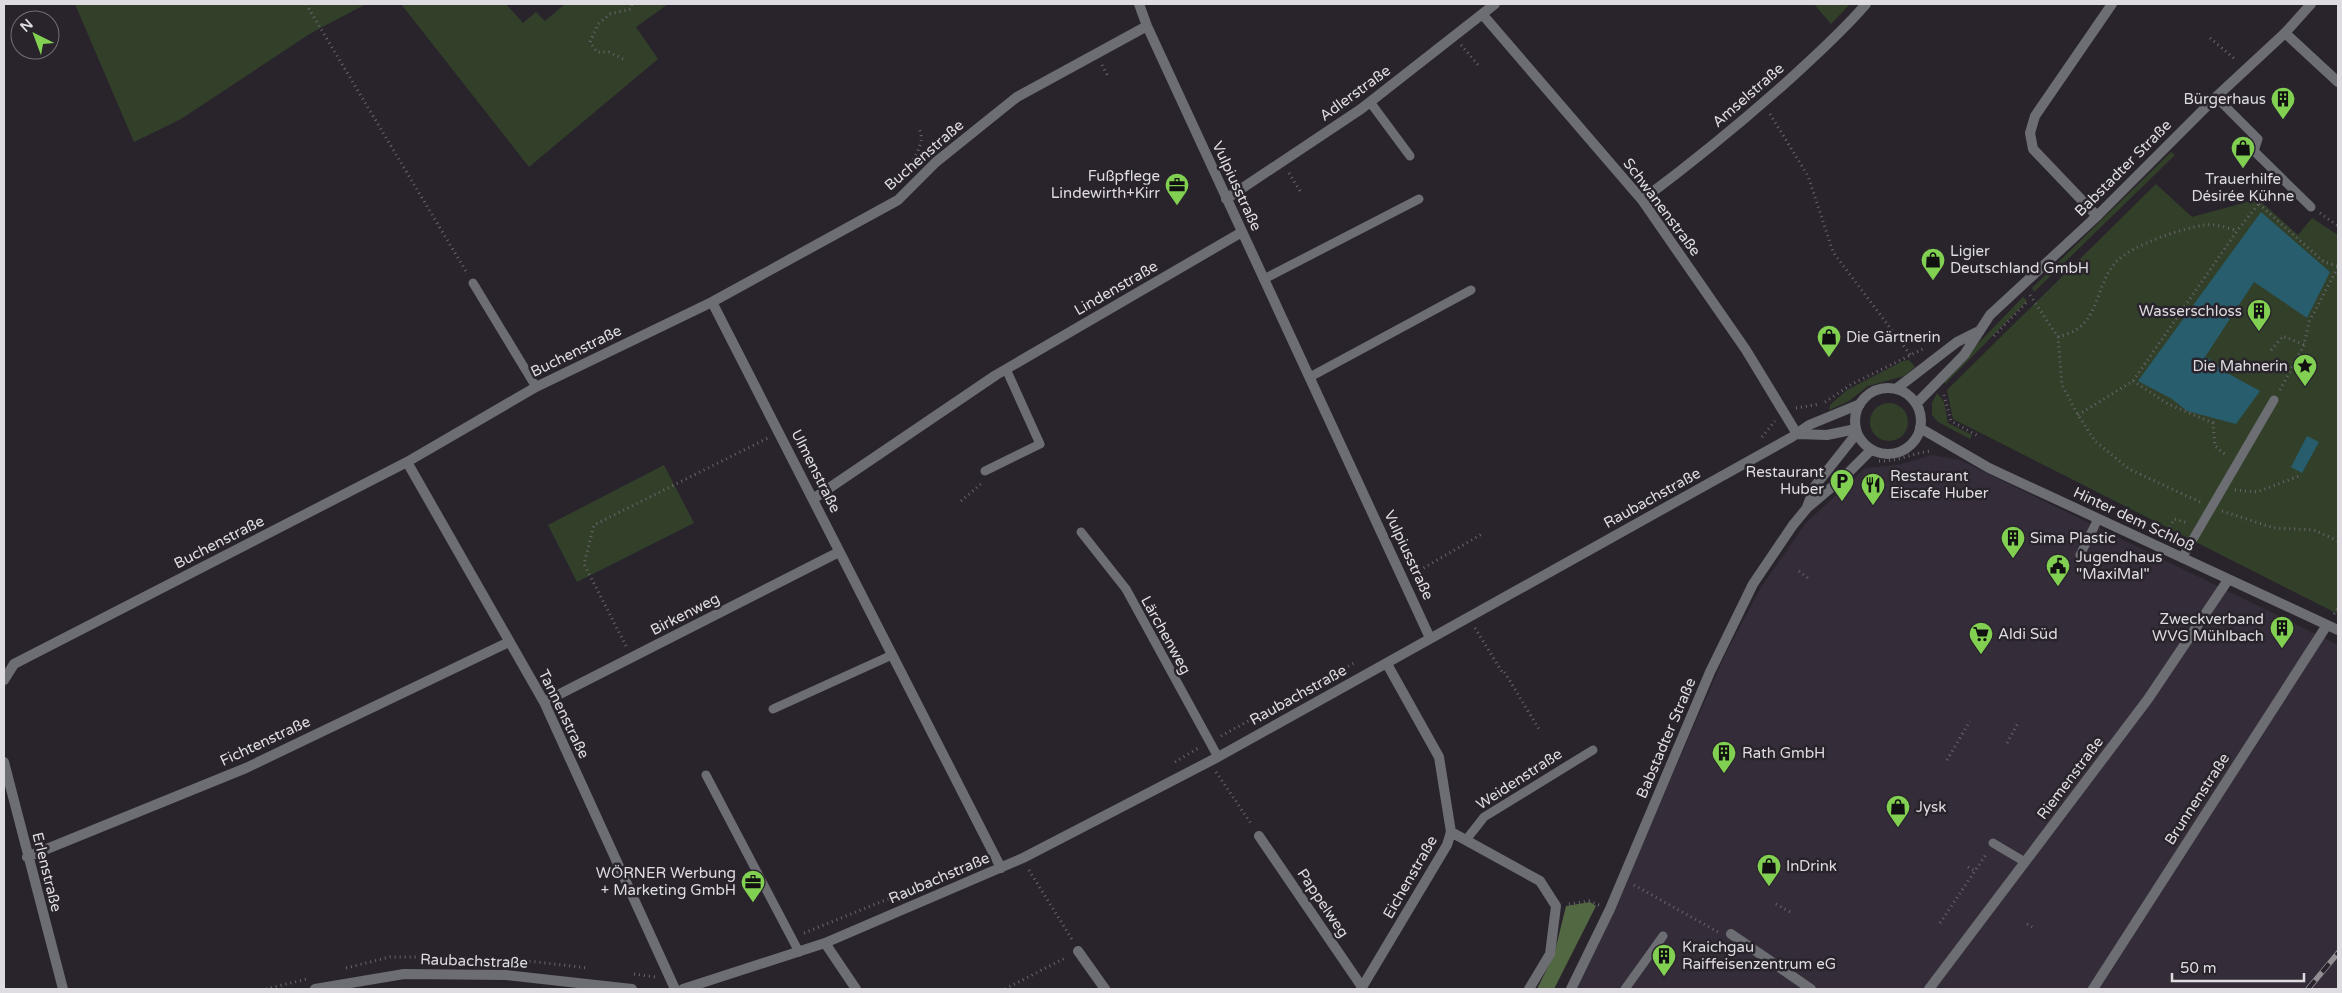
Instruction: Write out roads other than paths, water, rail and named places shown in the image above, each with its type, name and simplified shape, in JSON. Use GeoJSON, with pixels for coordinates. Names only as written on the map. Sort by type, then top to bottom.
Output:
{"type":"FeatureCollection","features":[{"type":"Feature","properties":{"kind":"street","name":"Adlerstraße"},"geometry":{"type":"LineString","coordinates":[[1226,199],[1370,102],[1495,4]]}},
{"type":"Feature","properties":{"kind":"street","name":"Amselstraße"},"geometry":{"type":"LineString","coordinates":[[1642,200],[1699,158],[1763,103],[1814,58],[1866,4]]}},
{"type":"Feature","properties":{"kind":"street"},"geometry":{"type":"LineString","coordinates":[[2097,216],[2033,149],[2030,133],[2035,116],[2112,4]]}},
{"type":"Feature","properties":{"kind":"street","name":"Babstadter Straße"},"geometry":{"type":"LineString","coordinates":[[1916,404],[1964,355],[1990,315],[2097,216],[2216,96],[2285,33],[2311,4]]}},
{"type":"Feature","properties":{"kind":"street","name":"Vulpiusstraße"},"geometry":{"type":"LineString","coordinates":[[1142,5],[1147,26],[1430,638]]}},
{"type":"Feature","properties":{"kind":"street","name":"Schwanenstraße"},"geometry":{"type":"LineString","coordinates":[[1483,15],[1642,200],[1741,342],[1797,434]]}},
{"type":"Feature","properties":{"kind":"street","name":"Buchenstraße"},"geometry":{"type":"LineString","coordinates":[[4,680],[14,664],[407,462],[536,387],[712,302],[898,200],[936,162],[1017,97],[1147,26]]}},
{"type":"Feature","properties":{"kind":"street"},"geometry":{"type":"LineString","coordinates":[[2285,33],[2338,82]]}},
{"type":"Feature","properties":{"kind":"street","name":"Lindenstraße"},"geometry":{"type":"LineString","coordinates":[[814,499],[1006,369],[1242,232]]}},
{"type":"Feature","properties":{"kind":"street","name":"Ulmenstraße"},"geometry":{"type":"LineString","coordinates":[[712,302],[1001,868]]}},
{"type":"Feature","properties":{"kind":"street","name":"Babstadter Straße"},"geometry":{"type":"LineString","coordinates":[[1860,404],[1876,390],[1896,389],[1957,342],[1978,331]]}},
{"type":"Feature","properties":{"kind":"street"},"geometry":{"type":"LineString","coordinates":[[1860,404],[1855,416],[1856,431],[1860,440],[1871,450],[1879,453],[1897,453],[1912,444],[1920,428],[1919,412],[1916,404],[1907,395],[1896,389]]}},
{"type":"Feature","properties":{"kind":"street","name":"Raubachstraße"},"geometry":{"type":"LineString","coordinates":[[683,989],[825,943],[1023,858],[1213,759],[1386,664],[1797,434],[1822,418],[1860,404]]}},
{"type":"Feature","properties":{"kind":"street","name":"Hinter dem Schloß"},"geometry":{"type":"LineString","coordinates":[[1920,428],[1989,468],[2338,630]]}},
{"type":"Feature","properties":{"kind":"street"},"geometry":{"type":"LineString","coordinates":[[1797,434],[1827,435],[1856,431]]}},
{"type":"Feature","properties":{"kind":"street","name":"Babstadter Straße"},"geometry":{"type":"LineString","coordinates":[[1807,508],[1815,486],[1856,431]]}},
{"type":"Feature","properties":{"kind":"street","name":"Babstadter Straße"},"geometry":{"type":"LineString","coordinates":[[1571,989],[1610,909],[1710,672],[1749,593],[1793,525],[1807,508],[1871,450]]}},
{"type":"Feature","properties":{"kind":"street","name":"Tannenstraße"},"geometry":{"type":"LineString","coordinates":[[407,462],[544,702],[675,989]]}},
{"type":"Feature","properties":{"kind":"street","name":"Birkenweg"},"geometry":{"type":"LineString","coordinates":[[544,702],[839,552]]}},
{"type":"Feature","properties":{"kind":"street","name":"Riemenstraße"},"geometry":{"type":"LineString","coordinates":[[1929,989],[2148,699],[2228,580]]}},
{"type":"Feature","properties":{"kind":"street","name":"Brunnenstraße"},"geometry":{"type":"LineString","coordinates":[[2093,989],[2327,625]]}},
{"type":"Feature","properties":{"kind":"street","name":"Fichtenstraße"},"geometry":{"type":"LineString","coordinates":[[27,857],[246,768],[509,642]]}},
{"type":"Feature","properties":{"kind":"street","name":"Eichenstraße"},"geometry":{"type":"LineString","coordinates":[[1362,988],[1447,845],[1451,832],[1439,757],[1386,664]]}},
{"type":"Feature","properties":{"kind":"street","name":"Erlenstraße"},"geometry":{"type":"LineString","coordinates":[[4,762],[27,857],[63,989]]}},
{"type":"Feature","properties":{"kind":"street"},"geometry":{"type":"LineString","coordinates":[[1451,832],[1540,881],[1556,906],[1550,954],[1530,989]]}},
{"type":"Feature","properties":{"kind":"street","name":"Pappelweg"},"geometry":{"type":"LineString","coordinates":[[1259,836],[1362,988]]}},
{"type":"Feature","properties":{"kind":"street"},"geometry":{"type":"LineString","coordinates":[[1731,934],[1811,989]]}},
{"type":"Feature","properties":{"kind":"street"},"geometry":{"type":"LineString","coordinates":[[825,943],[856,989]]}},
{"type":"Feature","properties":{"kind":"street"},"geometry":{"type":"LineString","coordinates":[[1078,951],[1105,989]]}},
{"type":"Feature","properties":{"kind":"street","name":"Raubachstraße"},"geometry":{"type":"LineString","coordinates":[[315,989],[404,974],[506,975],[632,989]]}},
{"type":"Feature","properties":{"kind":"lane"},"geometry":{"type":"LineString","coordinates":[[2216,96],[2258,138],[2254,151],[2311,207]]}},
{"type":"Feature","properties":{"kind":"lane"},"geometry":{"type":"LineString","coordinates":[[1370,102],[1410,156]]}},
{"type":"Feature","properties":{"kind":"lane"},"geometry":{"type":"LineString","coordinates":[[1264,280],[1419,198]]}},
{"type":"Feature","properties":{"kind":"lane"},"geometry":{"type":"LineString","coordinates":[[473,283],[536,387]]}},
{"type":"Feature","properties":{"kind":"lane"},"geometry":{"type":"LineString","coordinates":[[1310,377],[1471,290]]}},
{"type":"Feature","properties":{"kind":"lane"},"geometry":{"type":"LineString","coordinates":[[987,470],[1040,444],[1006,369]]}},
{"type":"Feature","properties":{"kind":"lane"},"geometry":{"type":"LineString","coordinates":[[2182,558],[2213,508],[2222,489],[2274,400]]}},
{"type":"Feature","properties":{"kind":"lane"},"geometry":{"type":"LineString","coordinates":[[2080,555],[2098,519]]}},
{"type":"Feature","properties":{"kind":"lane","name":"Lärchenweg"},"geometry":{"type":"LineString","coordinates":[[1081,532],[1126,589],[1210,742],[1213,759]]}},
{"type":"Feature","properties":{"kind":"lane"},"geometry":{"type":"LineString","coordinates":[[773,709],[892,655]]}},
{"type":"Feature","properties":{"kind":"lane","name":"Weidenstraße"},"geometry":{"type":"LineString","coordinates":[[1466,840],[1484,817],[1593,750]]}},
{"type":"Feature","properties":{"kind":"lane"},"geometry":{"type":"LineString","coordinates":[[706,776],[799,952]]}},
{"type":"Feature","properties":{"kind":"lane"},"geometry":{"type":"LineString","coordinates":[[1993,843],[2025,862]]}},
{"type":"Feature","properties":{"kind":"lane"},"geometry":{"type":"LineString","coordinates":[[1625,989],[1663,936]]}},
{"type":"Feature","properties":{"kind":"water"},"geometry":{"type":"Polygon","coordinates":[[[2261,212],[2330,272],[2307,318],[2254,282],[2205,357],[2216,363],[2220,369],[2260,391],[2236,424],[2187,411],[2172,399],[2138,381],[2261,212]]]}},
{"type":"Feature","properties":{"kind":"water"},"geometry":{"type":"Polygon","coordinates":[[[2307,436],[2319,442],[2302,473],[2291,467],[2307,436]]]}},
{"type":"Feature","properties":{"kind":"railway"},"geometry":{"type":"LineString","coordinates":[[2308,989],[2338,953]]}},
{"type":"Feature","properties":{"kind":"place","name":"Bürgerhaus"},"geometry":{"type":"Point","coordinates":[2283,120]}},
{"type":"Feature","properties":{"kind":"place","name":"Trauerhilfe Désirée Kühne"},"geometry":{"type":"Point","coordinates":[2243,169]}},
{"type":"Feature","properties":{"kind":"place","name":"Fußpflege Lindewirth+Kirr"},"geometry":{"type":"Point","coordinates":[1177,206]}},
{"type":"Feature","properties":{"kind":"place","name":"Ligier Deutschland GmbH"},"geometry":{"type":"Point","coordinates":[1933,281]}},
{"type":"Feature","properties":{"kind":"place","name":"Wasserschloss"},"geometry":{"type":"Point","coordinates":[2259,332]}},
{"type":"Feature","properties":{"kind":"place","name":"Die Gärtnerin"},"geometry":{"type":"Point","coordinates":[1829,358]}},
{"type":"Feature","properties":{"kind":"place","name":"Die Mahnerin"},"geometry":{"type":"Point","coordinates":[2305,387]}},
{"type":"Feature","properties":{"kind":"place","name":"Restaurant Huber"},"geometry":{"type":"Point","coordinates":[1842,502]}},
{"type":"Feature","properties":{"kind":"place","name":"Restaurant Eiscafe Huber"},"geometry":{"type":"Point","coordinates":[1873,506]}},
{"type":"Feature","properties":{"kind":"place","name":"Sima Plastic"},"geometry":{"type":"Point","coordinates":[2013,559]}},
{"type":"Feature","properties":{"kind":"place","name":"Jugendhaus \"MaxiMal\""},"geometry":{"type":"Point","coordinates":[2058,587]}},
{"type":"Feature","properties":{"kind":"place","name":"Zweckverband WVG Mühlbach"},"geometry":{"type":"Point","coordinates":[2282,649]}},
{"type":"Feature","properties":{"kind":"place","name":"Aldi Süd"},"geometry":{"type":"Point","coordinates":[1981,655]}},
{"type":"Feature","properties":{"kind":"place","name":"Rath GmbH"},"geometry":{"type":"Point","coordinates":[1724,774]}},
{"type":"Feature","properties":{"kind":"place","name":"Jysk"},"geometry":{"type":"Point","coordinates":[1898,828]}},
{"type":"Feature","properties":{"kind":"place","name":"InDrink"},"geometry":{"type":"Point","coordinates":[1769,887]}},
{"type":"Feature","properties":{"kind":"place","name":"WÖRNER Werbung + Marketing GmbH"},"geometry":{"type":"Point","coordinates":[753,903]}},
{"type":"Feature","properties":{"kind":"place","name":"Kraichgau Raiffeisenzentrum eG"},"geometry":{"type":"Point","coordinates":[1664,977]}}]}
